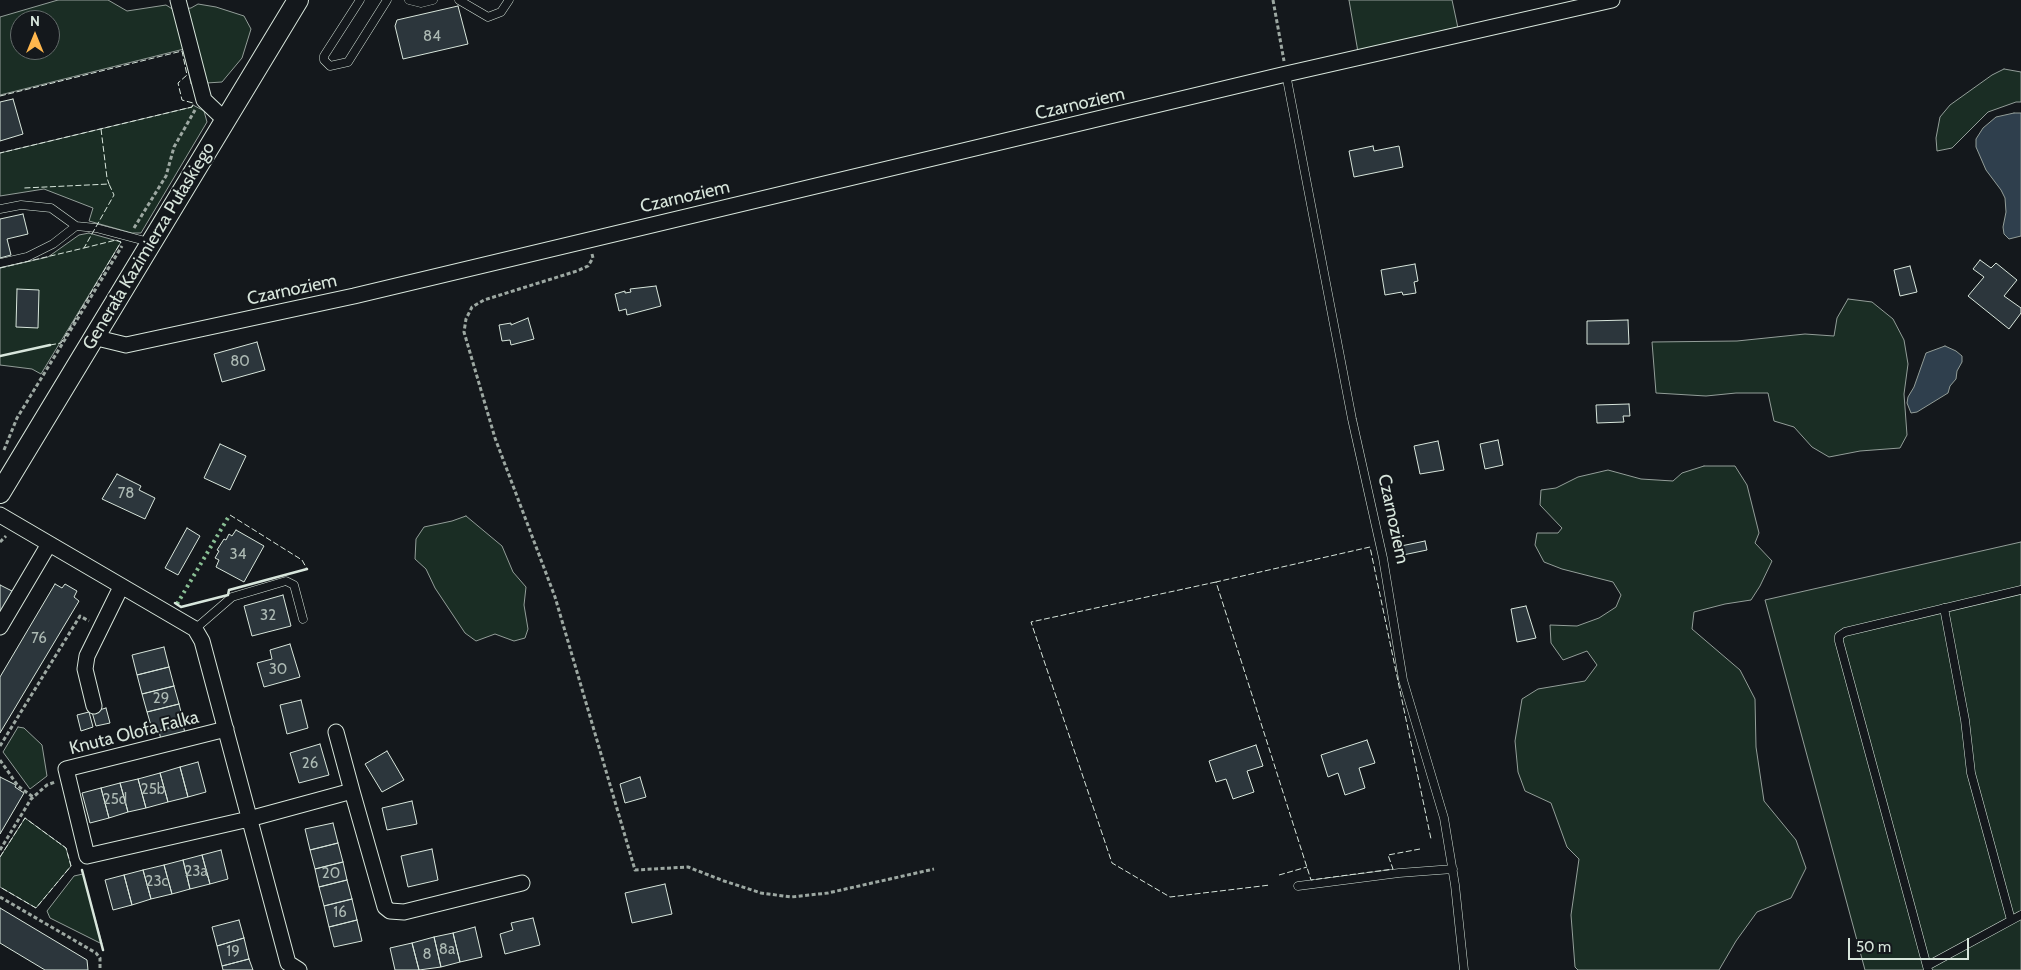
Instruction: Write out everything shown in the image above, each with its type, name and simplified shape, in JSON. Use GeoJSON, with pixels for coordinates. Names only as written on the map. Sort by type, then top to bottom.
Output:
{"type":"FeatureCollection","features":[{"type":"Feature","properties":{"kind":"main road","name":"Generała Kazimierza Pułaskiego"},"geometry":{"type":"LineString","coordinates":[[0,493],[298,0]]}},
{"type":"Feature","properties":{"kind":"street"},"geometry":{"type":"LineString","coordinates":[[178,0],[204,100],[225,120]]}},
{"type":"Feature","properties":{"kind":"street","name":"Czarnoziem"},"geometry":{"type":"LineString","coordinates":[[93,337],[126,345],[354,296],[1286,74],[1612,0]]}},
{"type":"Feature","properties":{"kind":"street"},"geometry":{"type":"LineString","coordinates":[[0,515],[195,629]]}},
{"type":"Feature","properties":{"kind":"street"},"geometry":{"type":"LineString","coordinates":[[0,627],[49,544]]}},
{"type":"Feature","properties":{"kind":"street"},"geometry":{"type":"LineString","coordinates":[[94,706],[85,669],[87,656],[121,587]]}},
{"type":"Feature","properties":{"kind":"street","name":"Knuta Olofa Falka"},"geometry":{"type":"LineString","coordinates":[[195,629],[202,641],[290,968]]}},
{"type":"Feature","properties":{"kind":"street","name":"Knuta Olofa Falka"},"geometry":{"type":"LineString","coordinates":[[226,729],[66,769],[87,856],[249,819],[352,792]]}},
{"type":"Feature","properties":{"kind":"street"},"geometry":{"type":"LineString","coordinates":[[336,732],[385,907],[390,911],[404,912],[522,883]]}},
{"type":"Feature","properties":{"kind":"lane"},"geometry":{"type":"LineString","coordinates":[[360,0],[324,56],[324,60],[330,66],[348,62],[387,0]]}},
{"type":"Feature","properties":{"kind":"lane"},"geometry":{"type":"LineString","coordinates":[[409,0],[421,3],[433,0]]}},
{"type":"Feature","properties":{"kind":"lane"},"geometry":{"type":"LineString","coordinates":[[459,0],[488,17],[502,12],[509,0]]}},
{"type":"Feature","properties":{"kind":"lane","name":"Czarnoziem"},"geometry":{"type":"LineString","coordinates":[[1286,74],[1352,419],[1383,558],[1403,680],[1444,818],[1453,869],[1464,970]]}},
{"type":"Feature","properties":{"kind":"lane"},"geometry":{"type":"LineString","coordinates":[[0,209],[21,205],[51,208],[76,226],[96,228],[151,243]]}},
{"type":"Feature","properties":{"kind":"lane"},"geometry":{"type":"LineString","coordinates":[[0,263],[27,256],[53,244],[76,226]]}},
{"type":"Feature","properties":{"kind":"lane"},"geometry":{"type":"LineString","coordinates":[[195,629],[232,596],[286,581],[294,585],[303,619]]}},
{"type":"Feature","properties":{"kind":"lane"},"geometry":{"type":"LineString","coordinates":[[2021,590],[1844,632],[1839,636],[1927,968],[2021,915]]}},
{"type":"Feature","properties":{"kind":"lane"},"geometry":{"type":"LineString","coordinates":[[1944,608],[1965,720],[1971,773],[2011,920]]}},
{"type":"Feature","properties":{"kind":"lane"},"geometry":{"type":"LineString","coordinates":[[1298,886],[1398,873],[1453,869]]}},
{"type":"Feature","properties":{"kind":"path"},"geometry":{"type":"LineString","coordinates":[[1273,0],[1286,74]]}},
{"type":"Feature","properties":{"kind":"path"},"geometry":{"type":"LineString","coordinates":[[2,454],[17,418],[166,176],[174,147],[197,107]]}},
{"type":"Feature","properties":{"kind":"path"},"geometry":{"type":"LineString","coordinates":[[589,239],[593,258],[588,266],[484,300],[472,307],[466,319],[464,332],[495,438],[555,597],[635,870],[688,867],[724,882],[761,893],[792,896],[828,893],[934,869]]}},
{"type":"Feature","properties":{"kind":"path"},"geometry":{"type":"LineString","coordinates":[[0,746],[80,616],[101,628]]}},
{"type":"Feature","properties":{"kind":"path"},"geometry":{"type":"LineString","coordinates":[[0,760],[18,786],[33,797]]}},
{"type":"Feature","properties":{"kind":"path"},"geometry":{"type":"LineString","coordinates":[[0,850],[33,797],[47,785],[68,778]]}},
{"type":"Feature","properties":{"kind":"path"},"geometry":{"type":"LineString","coordinates":[[0,897],[96,953],[100,958],[100,970]]}},
{"type":"Feature","properties":{"kind":"green space"},"geometry":{"type":"Polygon","coordinates":[[[58,0],[108,0],[127,11],[166,5],[174,10],[191,8],[198,4],[216,7],[244,16],[251,29],[242,58],[222,82],[191,84],[184,49],[0,95],[0,17],[10,14],[10,60],[60,60],[60,10],[24,10],[58,0]]]}},
{"type":"Feature","properties":{"kind":"green space"},"geometry":{"type":"Polygon","coordinates":[[[1349,0],[1452,0],[1458,28],[1358,52],[1349,0]]]}},
{"type":"Feature","properties":{"kind":"green space"},"geometry":{"type":"Polygon","coordinates":[[[2004,69],[2021,72],[2021,102],[1988,112],[1952,148],[1937,151],[1936,138],[1940,117],[1950,105],[1992,75],[2004,69]]]}},
{"type":"Feature","properties":{"kind":"green space"},"geometry":{"type":"Polygon","coordinates":[[[193,105],[204,111],[207,122],[141,233],[132,233],[89,221],[93,208],[44,189],[0,196],[0,153],[192,107],[193,105]]]}},
{"type":"Feature","properties":{"kind":"green space"},"geometry":{"type":"Polygon","coordinates":[[[89,233],[121,242],[41,374],[32,369],[0,365],[0,268],[48,257],[79,235],[89,233]]]}},
{"type":"Feature","properties":{"kind":"green space"},"geometry":{"type":"Polygon","coordinates":[[[1848,299],[1872,302],[1893,319],[1904,340],[1908,364],[1904,394],[1907,435],[1900,448],[1860,451],[1829,457],[1812,447],[1794,427],[1774,421],[1768,393],[1736,393],[1706,396],[1656,393],[1652,342],[1737,341],[1805,334],[1834,336],[1837,318],[1848,299]]]}},
{"type":"Feature","properties":{"kind":"green space"},"geometry":{"type":"Polygon","coordinates":[[[1704,466],[1735,466],[1747,485],[1759,533],[1755,543],[1772,561],[1751,600],[1694,612],[1692,629],[1740,670],[1755,699],[1756,747],[1764,801],[1796,840],[1806,868],[1791,898],[1757,912],[1736,941],[1719,970],[1578,970],[1575,967],[1571,915],[1579,859],[1567,847],[1551,803],[1525,791],[1518,772],[1515,741],[1522,699],[1538,689],[1585,681],[1597,665],[1587,651],[1563,660],[1551,643],[1550,625],[1577,626],[1599,618],[1616,607],[1621,595],[1613,582],[1562,569],[1544,562],[1535,545],[1537,533],[1558,533],[1562,528],[1540,505],[1541,490],[1556,488],[1578,477],[1608,470],[1641,479],[1673,481],[1682,473],[1704,466]]]}},
{"type":"Feature","properties":{"kind":"green space"},"geometry":{"type":"Polygon","coordinates":[[[466,516],[502,546],[513,572],[526,587],[524,605],[528,629],[525,638],[514,641],[495,634],[476,641],[465,633],[435,588],[426,569],[415,559],[416,539],[424,527],[466,516]]]}},
{"type":"Feature","properties":{"kind":"green space"},"geometry":{"type":"Polygon","coordinates":[[[2021,542],[2021,970],[1865,970],[1765,600],[2021,542]]]}},
{"type":"Feature","properties":{"kind":"green space"},"geometry":{"type":"Polygon","coordinates":[[[18,727],[24,728],[42,745],[47,776],[30,789],[3,752],[18,727]]]}},
{"type":"Feature","properties":{"kind":"green space"},"geometry":{"type":"Polygon","coordinates":[[[25,818],[66,848],[71,866],[36,908],[0,887],[0,857],[25,818]]]}},
{"type":"Feature","properties":{"kind":"green space"},"geometry":{"type":"Polygon","coordinates":[[[83,874],[102,944],[50,918],[47,911],[74,876],[83,874]]]}},
{"type":"Feature","properties":{"kind":"water"},"geometry":{"type":"Polygon","coordinates":[[[2021,113],[2021,236],[2009,239],[2004,234],[2003,227],[2006,212],[2005,198],[1986,170],[1976,147],[1976,139],[1983,128],[1996,117],[2021,113]]]}},
{"type":"Feature","properties":{"kind":"water"},"geometry":{"type":"Polygon","coordinates":[[[1945,346],[1962,356],[1962,362],[1957,371],[1956,379],[1950,386],[1948,393],[1917,412],[1911,413],[1907,403],[1908,397],[1914,387],[1926,353],[1945,346]]]}},
{"type":"Feature","properties":{"kind":"building"},"geometry":{"type":"Polygon","coordinates":[[[458,6],[468,44],[403,59],[395,26],[397,20],[458,6]]]}},
{"type":"Feature","properties":{"kind":"building"},"geometry":{"type":"Polygon","coordinates":[[[13,99],[23,134],[0,141],[0,102],[13,99]]]}},
{"type":"Feature","properties":{"kind":"building"},"geometry":{"type":"Polygon","coordinates":[[[1373,146],[1374,151],[1399,146],[1403,167],[1354,177],[1349,151],[1373,146]]]}},
{"type":"Feature","properties":{"kind":"building"},"geometry":{"type":"Polygon","coordinates":[[[23,214],[28,234],[7,239],[11,255],[0,258],[0,219],[23,214]]]}},
{"type":"Feature","properties":{"kind":"building"},"geometry":{"type":"Polygon","coordinates":[[[1980,260],[1991,268],[1996,263],[2017,280],[2004,296],[2021,308],[2021,313],[2009,329],[1968,296],[1984,277],[1973,269],[1980,260]]]}},
{"type":"Feature","properties":{"kind":"building"},"geometry":{"type":"Polygon","coordinates":[[[1415,264],[1418,281],[1414,282],[1416,293],[1403,295],[1402,292],[1385,295],[1381,270],[1415,264]]]}},
{"type":"Feature","properties":{"kind":"building"},"geometry":{"type":"Polygon","coordinates":[[[1910,266],[1917,292],[1900,296],[1894,270],[1910,266]]]}},
{"type":"Feature","properties":{"kind":"building"},"geometry":{"type":"Polygon","coordinates":[[[656,286],[661,306],[627,315],[626,309],[619,311],[615,294],[625,291],[625,293],[631,292],[630,289],[656,286]]]}},
{"type":"Feature","properties":{"kind":"building"},"geometry":{"type":"Polygon","coordinates":[[[17,289],[39,290],[38,328],[16,327],[17,289]]]}},
{"type":"Feature","properties":{"kind":"building"},"geometry":{"type":"Polygon","coordinates":[[[528,318],[534,339],[511,345],[510,340],[502,341],[499,325],[511,323],[511,325],[528,318]]]}},
{"type":"Feature","properties":{"kind":"building"},"geometry":{"type":"Polygon","coordinates":[[[1628,320],[1629,344],[1587,344],[1587,321],[1628,320]]]}},
{"type":"Feature","properties":{"kind":"building"},"geometry":{"type":"Polygon","coordinates":[[[257,342],[265,370],[222,382],[214,354],[257,342]]]}},
{"type":"Feature","properties":{"kind":"building"},"geometry":{"type":"Polygon","coordinates":[[[1629,404],[1630,416],[1623,416],[1624,422],[1597,423],[1596,405],[1629,404]]]}},
{"type":"Feature","properties":{"kind":"building"},"geometry":{"type":"Polygon","coordinates":[[[1498,440],[1503,465],[1485,469],[1480,444],[1498,440]]]}},
{"type":"Feature","properties":{"kind":"building"},"geometry":{"type":"Polygon","coordinates":[[[1438,441],[1444,470],[1420,474],[1414,446],[1438,441]]]}},
{"type":"Feature","properties":{"kind":"building"},"geometry":{"type":"Polygon","coordinates":[[[220,444],[246,456],[230,490],[204,478],[220,444]]]}},
{"type":"Feature","properties":{"kind":"building"},"geometry":{"type":"Polygon","coordinates":[[[117,474],[141,486],[139,490],[155,498],[145,519],[102,499],[117,474]]]}},
{"type":"Feature","properties":{"kind":"building"},"geometry":{"type":"Polygon","coordinates":[[[187,528],[200,536],[178,575],[165,568],[187,528]]]}},
{"type":"Feature","properties":{"kind":"building"},"geometry":{"type":"Polygon","coordinates":[[[236,530],[264,546],[244,582],[216,567],[219,560],[215,558],[219,551],[217,550],[224,539],[226,540],[229,534],[232,536],[236,530]]]}},
{"type":"Feature","properties":{"kind":"building"},"geometry":{"type":"Polygon","coordinates":[[[1425,541],[1427,550],[1403,555],[1401,546],[1425,541]]]}},
{"type":"Feature","properties":{"kind":"building"},"geometry":{"type":"Polygon","coordinates":[[[55,584],[62,588],[65,584],[77,591],[74,597],[79,601],[0,733],[0,677],[55,584]]]}},
{"type":"Feature","properties":{"kind":"building"},"geometry":{"type":"Polygon","coordinates":[[[0,585],[14,592],[0,617],[0,585]]]}},
{"type":"Feature","properties":{"kind":"building"},"geometry":{"type":"Polygon","coordinates":[[[283,595],[291,626],[252,636],[244,606],[283,595]]]}},
{"type":"Feature","properties":{"kind":"building"},"geometry":{"type":"Polygon","coordinates":[[[1526,606],[1536,638],[1517,642],[1511,609],[1526,606]]]}},
{"type":"Feature","properties":{"kind":"building"},"geometry":{"type":"Polygon","coordinates":[[[290,644],[300,677],[264,687],[257,663],[272,659],[270,650],[290,644]]]}},
{"type":"Feature","properties":{"kind":"building"},"geometry":{"type":"Polygon","coordinates":[[[164,647],[169,667],[137,675],[132,655],[164,647]]]}},
{"type":"Feature","properties":{"kind":"building"},"geometry":{"type":"Polygon","coordinates":[[[169,667],[174,686],[142,694],[137,675],[169,667]]]}},
{"type":"Feature","properties":{"kind":"building"},"geometry":{"type":"Polygon","coordinates":[[[174,686],[179,704],[147,712],[142,694],[174,686]]]}},
{"type":"Feature","properties":{"kind":"building"},"geometry":{"type":"Polygon","coordinates":[[[301,700],[308,728],[287,734],[280,705],[301,700]]]}},
{"type":"Feature","properties":{"kind":"building"},"geometry":{"type":"Polygon","coordinates":[[[179,704],[184,724],[153,732],[147,712],[179,704]]]}},
{"type":"Feature","properties":{"kind":"building"},"geometry":{"type":"Polygon","coordinates":[[[106,708],[110,723],[96,726],[92,712],[106,708]]]}},
{"type":"Feature","properties":{"kind":"building"},"geometry":{"type":"Polygon","coordinates":[[[89,712],[93,727],[81,731],[77,715],[89,712]]]}},
{"type":"Feature","properties":{"kind":"building"},"geometry":{"type":"Polygon","coordinates":[[[183,725],[185,733],[161,740],[159,731],[183,725]]]}},
{"type":"Feature","properties":{"kind":"building"},"geometry":{"type":"Polygon","coordinates":[[[1367,740],[1375,763],[1359,768],[1365,788],[1345,795],[1338,773],[1328,777],[1321,755],[1367,740]]]}},
{"type":"Feature","properties":{"kind":"building"},"geometry":{"type":"Polygon","coordinates":[[[320,744],[329,775],[299,783],[290,753],[320,744]]]}},
{"type":"Feature","properties":{"kind":"building"},"geometry":{"type":"Polygon","coordinates":[[[1256,745],[1263,766],[1247,771],[1254,792],[1233,799],[1226,779],[1216,782],[1209,761],[1256,745]]]}},
{"type":"Feature","properties":{"kind":"building"},"geometry":{"type":"Polygon","coordinates":[[[387,751],[404,780],[382,792],[365,764],[387,751]]]}},
{"type":"Feature","properties":{"kind":"building"},"geometry":{"type":"Polygon","coordinates":[[[198,762],[206,792],[188,797],[180,767],[198,762]]]}},
{"type":"Feature","properties":{"kind":"building"},"geometry":{"type":"Polygon","coordinates":[[[180,767],[188,797],[168,802],[160,773],[180,767]]]}},
{"type":"Feature","properties":{"kind":"building"},"geometry":{"type":"Polygon","coordinates":[[[160,773],[168,802],[146,808],[138,779],[160,773]]]}},
{"type":"Feature","properties":{"kind":"building"},"geometry":{"type":"Polygon","coordinates":[[[0,777],[16,785],[15,787],[24,793],[0,834],[0,777]]]}},
{"type":"Feature","properties":{"kind":"building"},"geometry":{"type":"Polygon","coordinates":[[[640,777],[646,797],[625,803],[620,784],[640,777]]]}},
{"type":"Feature","properties":{"kind":"building"},"geometry":{"type":"Polygon","coordinates":[[[138,779],[146,808],[128,812],[120,783],[138,779]]]}},
{"type":"Feature","properties":{"kind":"building"},"geometry":{"type":"Polygon","coordinates":[[[120,783],[128,812],[109,818],[101,788],[120,783]]]}},
{"type":"Feature","properties":{"kind":"building"},"geometry":{"type":"Polygon","coordinates":[[[101,788],[109,818],[90,823],[82,793],[101,788]]]}},
{"type":"Feature","properties":{"kind":"building"},"geometry":{"type":"Polygon","coordinates":[[[412,801],[417,824],[387,830],[382,808],[412,801]]]}},
{"type":"Feature","properties":{"kind":"building"},"geometry":{"type":"Polygon","coordinates":[[[333,823],[338,843],[310,850],[305,829],[333,823]]]}},
{"type":"Feature","properties":{"kind":"building"},"geometry":{"type":"Polygon","coordinates":[[[338,843],[343,862],[315,869],[310,850],[338,843]]]}},
{"type":"Feature","properties":{"kind":"building"},"geometry":{"type":"Polygon","coordinates":[[[432,849],[438,880],[408,887],[401,856],[432,849]]]}},
{"type":"Feature","properties":{"kind":"building"},"geometry":{"type":"Polygon","coordinates":[[[221,850],[228,879],[210,884],[202,855],[221,850]]]}},
{"type":"Feature","properties":{"kind":"building"},"geometry":{"type":"Polygon","coordinates":[[[202,855],[210,884],[190,889],[183,860],[202,855]]]}},
{"type":"Feature","properties":{"kind":"building"},"geometry":{"type":"Polygon","coordinates":[[[183,860],[190,889],[172,894],[164,865],[183,860]]]}},
{"type":"Feature","properties":{"kind":"building"},"geometry":{"type":"Polygon","coordinates":[[[343,862],[347,880],[319,887],[315,869],[343,862]]]}},
{"type":"Feature","properties":{"kind":"building"},"geometry":{"type":"Polygon","coordinates":[[[164,865],[172,894],[151,899],[143,870],[164,865]]]}},
{"type":"Feature","properties":{"kind":"building"},"geometry":{"type":"Polygon","coordinates":[[[143,870],[151,899],[132,905],[124,875],[143,870]]]}},
{"type":"Feature","properties":{"kind":"building"},"geometry":{"type":"Polygon","coordinates":[[[124,875],[132,905],[113,910],[105,880],[124,875]]]}},
{"type":"Feature","properties":{"kind":"building"},"geometry":{"type":"Polygon","coordinates":[[[347,880],[352,899],[324,906],[319,887],[347,880]]]}},
{"type":"Feature","properties":{"kind":"building"},"geometry":{"type":"Polygon","coordinates":[[[665,884],[672,914],[632,923],[625,893],[665,884]]]}},
{"type":"Feature","properties":{"kind":"building"},"geometry":{"type":"Polygon","coordinates":[[[352,899],[357,920],[329,927],[324,906],[352,899]]]}},
{"type":"Feature","properties":{"kind":"building"},"geometry":{"type":"Polygon","coordinates":[[[0,908],[87,960],[88,970],[45,970],[0,943],[0,908]]]}},
{"type":"Feature","properties":{"kind":"building"},"geometry":{"type":"Polygon","coordinates":[[[533,918],[540,945],[505,954],[500,934],[513,930],[511,923],[533,918]]]}},
{"type":"Feature","properties":{"kind":"building"},"geometry":{"type":"Polygon","coordinates":[[[239,920],[244,938],[217,946],[212,927],[239,920]]]}},
{"type":"Feature","properties":{"kind":"building"},"geometry":{"type":"Polygon","coordinates":[[[357,920],[362,941],[334,947],[329,927],[357,920]]]}},
{"type":"Feature","properties":{"kind":"building"},"geometry":{"type":"Polygon","coordinates":[[[475,927],[482,957],[460,962],[453,933],[475,927]]]}},
{"type":"Feature","properties":{"kind":"building"},"geometry":{"type":"Polygon","coordinates":[[[453,933],[460,962],[441,967],[434,937],[453,933]]]}},
{"type":"Feature","properties":{"kind":"building"},"geometry":{"type":"Polygon","coordinates":[[[434,937],[441,967],[419,970],[412,943],[434,937]]]}},
{"type":"Feature","properties":{"kind":"building"},"geometry":{"type":"Polygon","coordinates":[[[244,938],[249,959],[222,966],[217,946],[244,938]]]}},
{"type":"Feature","properties":{"kind":"building"},"geometry":{"type":"Polygon","coordinates":[[[412,943],[419,970],[395,970],[390,948],[412,943]]]}},
{"type":"Feature","properties":{"kind":"building"},"geometry":{"type":"Polygon","coordinates":[[[249,959],[253,970],[223,970],[222,966],[249,959]]]}},
{"type":"Feature","properties":{"kind":"hedge"},"geometry":{"type":"LineString","coordinates":[[177,604],[229,516]]}},
{"type":"Feature","properties":{"kind":"fence"},"geometry":{"type":"LineString","coordinates":[[0,96],[182,51],[187,75],[178,83],[182,100],[193,103],[192,107],[0,153]]}},
{"type":"Feature","properties":{"kind":"fence"},"geometry":{"type":"LineString","coordinates":[[101,129],[109,184]]}},
{"type":"Feature","properties":{"kind":"fence"},"geometry":{"type":"LineString","coordinates":[[0,268],[84,248],[114,195],[109,184],[24,188]]}},
{"type":"Feature","properties":{"kind":"fence"},"geometry":{"type":"LineString","coordinates":[[50,345],[61,343],[121,242],[116,240],[84,248]]}},
{"type":"Feature","properties":{"kind":"fence"},"geometry":{"type":"LineString","coordinates":[[230,515],[302,560],[307,569]]}},
{"type":"Feature","properties":{"kind":"fence"},"geometry":{"type":"LineString","coordinates":[[1420,849],[1388,855],[1393,869],[1311,880],[1216,582],[1370,547],[1431,839]]}},
{"type":"Feature","properties":{"kind":"fence"},"geometry":{"type":"LineString","coordinates":[[1216,582],[1031,622],[1112,863],[1170,897],[1270,885]]}},
{"type":"Feature","properties":{"kind":"fence"},"geometry":{"type":"LineString","coordinates":[[0,857],[25,818],[66,848],[71,866],[36,908],[0,887]]}},
{"type":"Feature","properties":{"kind":"fence"},"geometry":{"type":"LineString","coordinates":[[1279,875],[1307,867]]}},
{"type":"Feature","properties":{"kind":"wall"},"geometry":{"type":"LineString","coordinates":[[0,356],[50,345]]}},
{"type":"Feature","properties":{"kind":"wall"},"geometry":{"type":"LineString","coordinates":[[175,603],[181,607],[228,595],[229,590],[307,569]]}},
{"type":"Feature","properties":{"kind":"wall"},"geometry":{"type":"LineString","coordinates":[[82,870],[103,950]]}}]}
